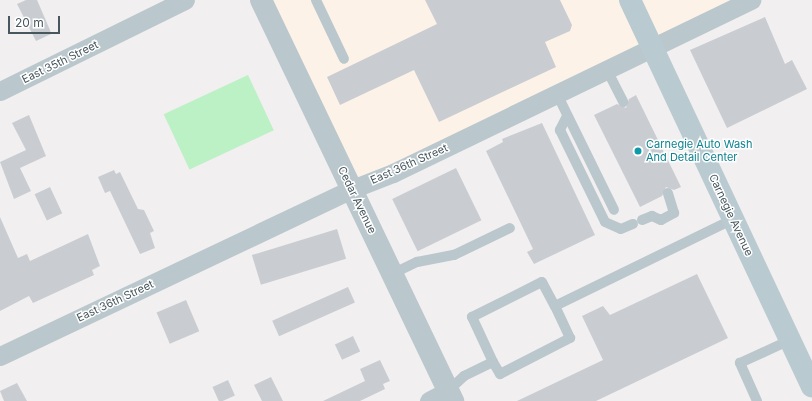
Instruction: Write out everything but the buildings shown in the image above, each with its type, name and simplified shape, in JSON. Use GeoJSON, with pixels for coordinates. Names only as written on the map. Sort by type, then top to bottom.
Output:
{"type":"FeatureCollection","features":[{"type":"Feature","properties":{"kind":"main road","name":"Carnegie Avenue"},"geometry":{"type":"LineString","coordinates":[[630,0],[812,386]]}},
{"type":"Feature","properties":{"kind":"street","name":"East 35th Street"},"geometry":{"type":"LineString","coordinates":[[0,91],[185,0]]}},
{"type":"Feature","properties":{"kind":"street","name":"Cedar Avenue"},"geometry":{"type":"LineString","coordinates":[[261,0],[450,396]]}},
{"type":"Feature","properties":{"kind":"street","name":"East 36th Street"},"geometry":{"type":"LineString","coordinates":[[0,356],[352,189],[393,173],[751,0]]}},
{"type":"Feature","properties":{"kind":"street"},"geometry":{"type":"LineString","coordinates":[[429,401],[450,396]]}},
{"type":"Feature","properties":{"kind":"lane"},"geometry":{"type":"LineString","coordinates":[[316,0],[344,59]]}},
{"type":"Feature","properties":{"kind":"lane"},"geometry":{"type":"LineString","coordinates":[[607,70],[622,102]]}},
{"type":"Feature","properties":{"kind":"lane"},"geometry":{"type":"LineString","coordinates":[[557,94],[614,210]]}},
{"type":"Feature","properties":{"kind":"lane"},"geometry":{"type":"LineString","coordinates":[[567,116],[560,130],[605,222],[621,230],[652,216],[661,220],[674,213],[668,193]]}},
{"type":"Feature","properties":{"kind":"lane"},"geometry":{"type":"LineString","coordinates":[[555,306],[734,219]]}},
{"type":"Feature","properties":{"kind":"lane"},"geometry":{"type":"LineString","coordinates":[[392,274],[418,262],[454,255],[510,228]]}},
{"type":"Feature","properties":{"kind":"lane"},"geometry":{"type":"LineString","coordinates":[[542,282],[555,306],[570,338],[500,374],[472,317],[542,282]]}},
{"type":"Feature","properties":{"kind":"lane"},"geometry":{"type":"LineString","coordinates":[[758,401],[740,363],[790,340]]}},
{"type":"Feature","properties":{"kind":"lane"},"geometry":{"type":"LineString","coordinates":[[450,396],[464,376],[493,362]]}},
{"type":"Feature","properties":{"kind":"shaded area"},"geometry":{"type":"Polygon","coordinates":[[[261,0],[751,0],[352,189],[261,0]]]}},
{"type":"Feature","properties":{"kind":"green space"},"geometry":{"type":"Polygon","coordinates":[[[248,75],[274,130],[189,170],[164,114],[248,75]]]}},
{"type":"Feature","properties":{"kind":"place","name":"Carnegie Auto Wash And Detail Center"},"geometry":{"type":"Point","coordinates":[638,151]}}]}
